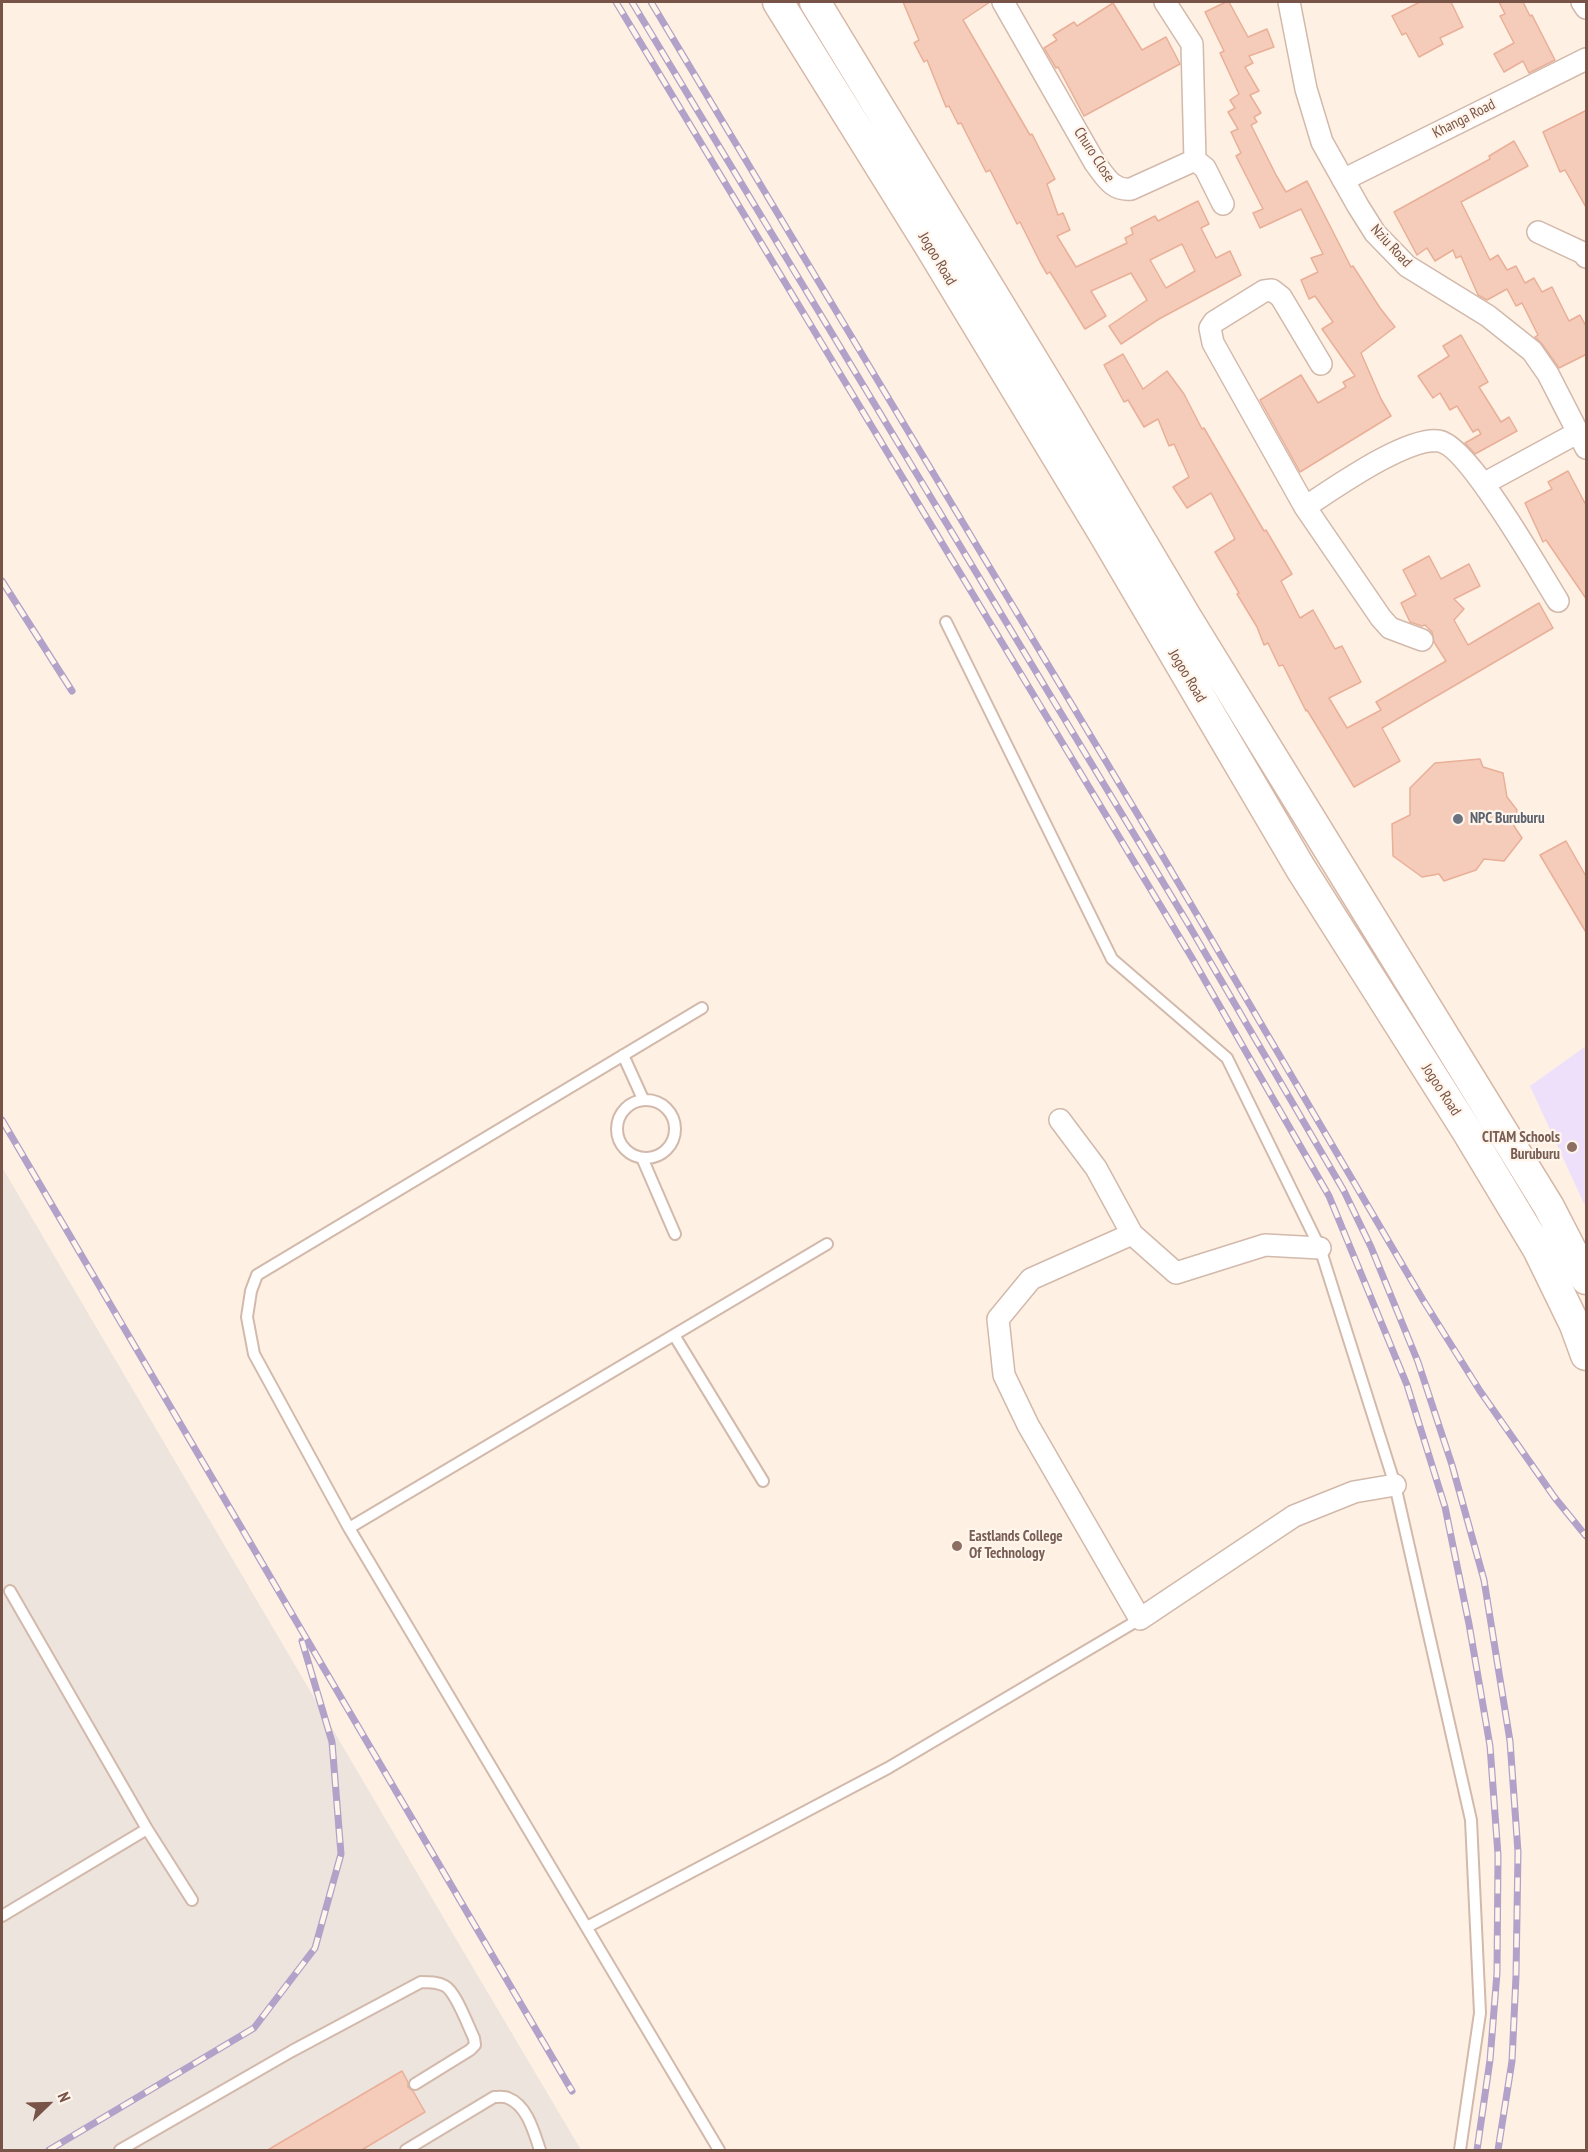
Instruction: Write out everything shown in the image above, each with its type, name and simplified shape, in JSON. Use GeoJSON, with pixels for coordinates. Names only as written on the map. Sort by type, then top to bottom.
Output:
{"type":"FeatureCollection","features":[{"type":"Feature","properties":{"kind":"main road","name":"Jogoo Road"},"geometry":{"type":"LineString","coordinates":[[777,2],[909,213],[1113,550],[1301,869],[1522,1222],[1550,1270],[1587,1355]]}},
{"type":"Feature","properties":{"kind":"main road","name":"Jogoo Road"},"geometry":{"type":"LineString","coordinates":[[815,2],[1186,617],[1543,1198],[1587,1279]]}},
{"type":"Feature","properties":{"kind":"street"},"geometry":{"type":"LineString","coordinates":[[1165,2],[1192,44],[1195,160],[1205,168],[1223,204]]}},
{"type":"Feature","properties":{"kind":"street","name":"Nziu Road"},"geometry":{"type":"LineString","coordinates":[[1289,2],[1314,118],[1322,142],[1375,232],[1407,266],[1488,316],[1532,351],[1548,374],[1582,441],[1485,483]]}},
{"type":"Feature","properties":{"kind":"street"},"geometry":{"type":"LineString","coordinates":[[1582,2],[1587,8]]}},
{"type":"Feature","properties":{"kind":"street","name":"Churo Close"},"geometry":{"type":"LineString","coordinates":[[1009,4],[1095,163],[1114,187],[1122,190],[1131,189],[1195,160]]}},
{"type":"Feature","properties":{"kind":"street","name":"Khanga Road"},"geometry":{"type":"LineString","coordinates":[[1343,180],[1587,59]]}},
{"type":"Feature","properties":{"kind":"street"},"geometry":{"type":"LineString","coordinates":[[1538,232],[1587,257]]}},
{"type":"Feature","properties":{"kind":"street"},"geometry":{"type":"LineString","coordinates":[[1321,363],[1281,297],[1272,290],[1264,291],[1214,322],[1210,328],[1213,343],[1305,507],[1381,618],[1390,628],[1422,640]]}},
{"type":"Feature","properties":{"kind":"street"},"geometry":{"type":"LineString","coordinates":[[1305,507],[1383,459],[1407,447],[1425,441],[1439,441],[1448,444],[1485,483],[1558,601]]}},
{"type":"Feature","properties":{"kind":"street"},"geometry":{"type":"LineString","coordinates":[[1060,1120],[1096,1168],[1132,1234],[1176,1274],[1265,1245],[1320,1248]]}},
{"type":"Feature","properties":{"kind":"street"},"geometry":{"type":"LineString","coordinates":[[1132,1234],[1031,1279],[998,1319],[1004,1376],[1028,1425],[1140,1619],[1294,1516],[1354,1492],[1395,1485]]}},
{"type":"Feature","properties":{"kind":"lane"},"geometry":{"type":"LineString","coordinates":[[946,622],[1112,959],[1227,1058],[1320,1248],[1395,1485],[1471,1820],[1480,2013],[1460,2151]]}},
{"type":"Feature","properties":{"kind":"lane"},"geometry":{"type":"LineString","coordinates":[[702,1008],[257,1275],[251,1291],[247,1317],[254,1354],[349,1528],[719,2151]]}},
{"type":"Feature","properties":{"kind":"lane"},"geometry":{"type":"LineString","coordinates":[[623,1055],[643,1099]]}},
{"type":"Feature","properties":{"kind":"lane"},"geometry":{"type":"LineString","coordinates":[[643,1160],[663,1155],[675,1139],[674,1119],[662,1103],[643,1099],[623,1109],[615,1130],[624,1150],[643,1160],[675,1234]]}},
{"type":"Feature","properties":{"kind":"lane"},"geometry":{"type":"LineString","coordinates":[[349,1528],[827,1244]]}},
{"type":"Feature","properties":{"kind":"lane"},"geometry":{"type":"LineString","coordinates":[[674,1335],[762,1480]]}},
{"type":"Feature","properties":{"kind":"lane"},"geometry":{"type":"LineString","coordinates":[[10,1591],[147,1829],[192,1900]]}},
{"type":"Feature","properties":{"kind":"lane"},"geometry":{"type":"LineString","coordinates":[[587,1927],[888,1768],[1140,1619]]}},
{"type":"Feature","properties":{"kind":"lane"},"geometry":{"type":"LineString","coordinates":[[2,1916],[147,1829]]}},
{"type":"Feature","properties":{"kind":"lane"},"geometry":{"type":"LineString","coordinates":[[120,2151],[292,2051],[421,1982],[433,1982],[446,1986],[452,1992],[474,2038],[474,2045],[470,2050],[415,2085]]}},
{"type":"Feature","properties":{"kind":"lane"},"geometry":{"type":"LineString","coordinates":[[406,2151],[494,2097],[507,2097],[519,2105],[531,2124],[540,2151]]}},
{"type":"Feature","properties":{"kind":"shaded area","name":"CITAM Schools Buruburu"},"geometry":{"type":"Polygon","coordinates":[[[1586,1046],[1586,1208],[1530,1086],[1586,1046]]]}},
{"type":"Feature","properties":{"kind":"shaded area"},"geometry":{"type":"Polygon","coordinates":[[[2,1167],[449,1927],[581,2150],[2,2150],[2,1167]]]}},
{"type":"Feature","properties":{"kind":"building"},"geometry":{"type":"Polygon","coordinates":[[[903,2],[990,2],[963,20],[1030,135],[1032,134],[1055,179],[1047,184],[1058,215],[1063,213],[1070,230],[1057,236],[1076,267],[1127,243],[1125,238],[1133,234],[1131,228],[1155,216],[1158,221],[1198,201],[1209,224],[1201,228],[1216,258],[1230,251],[1241,275],[1159,319],[1121,344],[1109,326],[1147,300],[1131,273],[1091,291],[1106,316],[1085,329],[1050,272],[1047,274],[1020,222],[1017,224],[990,170],[986,172],[961,123],[958,124],[949,106],[946,107],[927,60],[924,62],[914,43],[919,40],[903,2]],[[1182,244],[1150,260],[1166,288],[1195,271],[1182,244]]]}},
{"type":"Feature","properties":{"kind":"building"},"geometry":{"type":"Polygon","coordinates":[[[1229,2],[1248,37],[1267,29],[1274,47],[1249,56],[1253,63],[1245,67],[1259,91],[1250,95],[1261,113],[1254,117],[1257,122],[1251,125],[1276,175],[1286,192],[1307,181],[1351,267],[1353,266],[1395,327],[1361,353],[1391,416],[1300,472],[1260,400],[1301,375],[1318,403],[1346,387],[1343,382],[1355,376],[1322,329],[1333,322],[1315,296],[1309,299],[1301,280],[1318,272],[1311,258],[1323,254],[1301,209],[1260,228],[1253,213],[1263,209],[1236,156],[1241,153],[1231,132],[1238,129],[1228,112],[1235,108],[1230,100],[1239,94],[1220,53],[1224,51],[1205,12],[1229,2]]]}},
{"type":"Feature","properties":{"kind":"building"},"geometry":{"type":"Polygon","coordinates":[[[1420,2],[1451,2],[1463,27],[1440,38],[1443,44],[1419,57],[1406,33],[1402,35],[1392,16],[1420,2]]]}},
{"type":"Feature","properties":{"kind":"building"},"geometry":{"type":"Polygon","coordinates":[[[1499,2],[1523,2],[1555,60],[1529,73],[1523,61],[1504,72],[1494,54],[1514,43],[1500,16],[1505,14],[1499,2]]]}},
{"type":"Feature","properties":{"kind":"building"},"geometry":{"type":"Polygon","coordinates":[[[1113,3],[1142,50],[1166,37],[1180,64],[1084,116],[1058,67],[1056,68],[1044,48],[1057,40],[1053,35],[1074,22],[1077,26],[1113,3]]]}},
{"type":"Feature","properties":{"kind":"building"},"geometry":{"type":"Polygon","coordinates":[[[1587,110],[1587,209],[1565,170],[1560,172],[1543,132],[1587,110]]]}},
{"type":"Feature","properties":{"kind":"building"},"geometry":{"type":"Polygon","coordinates":[[[1514,141],[1528,166],[1461,202],[1490,260],[1498,255],[1507,270],[1516,266],[1525,283],[1534,278],[1542,292],[1552,287],[1569,321],[1580,315],[1587,328],[1587,354],[1559,368],[1535,337],[1538,335],[1522,303],[1516,306],[1507,289],[1487,300],[1478,295],[1461,256],[1456,258],[1453,250],[1435,261],[1427,248],[1417,255],[1394,212],[1490,159],[1489,156],[1514,141]]]}},
{"type":"Feature","properties":{"kind":"building"},"geometry":{"type":"Polygon","coordinates":[[[1461,335],[1488,382],[1479,387],[1501,422],[1509,417],[1517,431],[1475,454],[1465,443],[1481,434],[1478,429],[1473,432],[1457,406],[1450,410],[1440,393],[1433,398],[1418,376],[1449,356],[1443,346],[1461,335]]]}},
{"type":"Feature","properties":{"kind":"building"},"geometry":{"type":"Polygon","coordinates":[[[1123,354],[1143,389],[1167,371],[1184,394],[1202,429],[1204,428],[1292,574],[1281,581],[1300,618],[1313,610],[1335,649],[1342,646],[1361,682],[1329,698],[1347,728],[1381,710],[1376,702],[1446,661],[1434,642],[1432,632],[1425,625],[1410,622],[1401,603],[1416,595],[1403,570],[1429,556],[1441,579],[1469,564],[1480,586],[1454,599],[1464,609],[1454,620],[1468,645],[1539,603],[1553,628],[1382,728],[1400,761],[1354,787],[1306,711],[1283,665],[1279,666],[1268,643],[1264,645],[1257,627],[1215,552],[1235,539],[1211,493],[1187,508],[1173,487],[1189,477],[1174,444],[1169,446],[1158,419],[1144,427],[1128,400],[1124,402],[1104,365],[1123,354]]]}},
{"type":"Feature","properties":{"kind":"building"},"geometry":{"type":"Polygon","coordinates":[[[1568,471],[1587,507],[1587,600],[1546,540],[1543,542],[1525,503],[1552,489],[1548,482],[1568,471]]]}},
{"type":"Feature","properties":{"kind":"building","name":"NPC Buruburu"},"geometry":{"type":"Polygon","coordinates":[[[1480,759],[1483,767],[1503,773],[1507,797],[1517,810],[1514,826],[1522,838],[1504,861],[1484,859],[1476,870],[1444,881],[1439,874],[1422,877],[1393,856],[1392,824],[1410,815],[1410,788],[1435,763],[1480,759]]]}},
{"type":"Feature","properties":{"kind":"building"},"geometry":{"type":"Polygon","coordinates":[[[1566,841],[1587,878],[1587,934],[1540,855],[1566,841]]]}},
{"type":"Feature","properties":{"kind":"building"},"geometry":{"type":"Polygon","coordinates":[[[402,2071],[408,2087],[413,2091],[425,2112],[360,2151],[266,2151],[402,2071]]]}},
{"type":"Feature","properties":{"kind":"railway"},"geometry":{"type":"LineString","coordinates":[[616,2],[1192,958],[1329,1196],[1407,1385],[1445,1507],[1469,1624],[1490,1746],[1498,1855],[1497,1973],[1490,2060],[1477,2150]]}},
{"type":"Feature","properties":{"kind":"railway"},"geometry":{"type":"LineString","coordinates":[[632,2],[1187,922],[1344,1191],[1371,1247],[1418,1362],[1452,1465],[1484,1580],[1510,1741],[1518,1852],[1516,1976],[1512,2061],[1498,2150]]}},
{"type":"Feature","properties":{"kind":"railway"},"geometry":{"type":"LineString","coordinates":[[651,2],[1162,855],[1423,1300],[1480,1391],[1555,1498],[1586,1536]]}},
{"type":"Feature","properties":{"kind":"railway"},"geometry":{"type":"LineString","coordinates":[[2,581],[72,691]]}},
{"type":"Feature","properties":{"kind":"railway"},"geometry":{"type":"LineString","coordinates":[[2,1120],[572,2091]]}},
{"type":"Feature","properties":{"kind":"railway"},"geometry":{"type":"LineString","coordinates":[[49,2150],[254,2028],[315,1948],[341,1854],[332,1742],[302,1641]]}},
{"type":"Feature","properties":{"kind":"place","name":"NPC Buruburu"},"geometry":{"type":"Point","coordinates":[1458,819]}},
{"type":"Feature","properties":{"kind":"place","name":"CITAM Schools Buruburu"},"geometry":{"type":"Point","coordinates":[1572,1147]}},
{"type":"Feature","properties":{"kind":"place","name":"Eastlands College Of Technology"},"geometry":{"type":"Point","coordinates":[957,1546]}}]}
